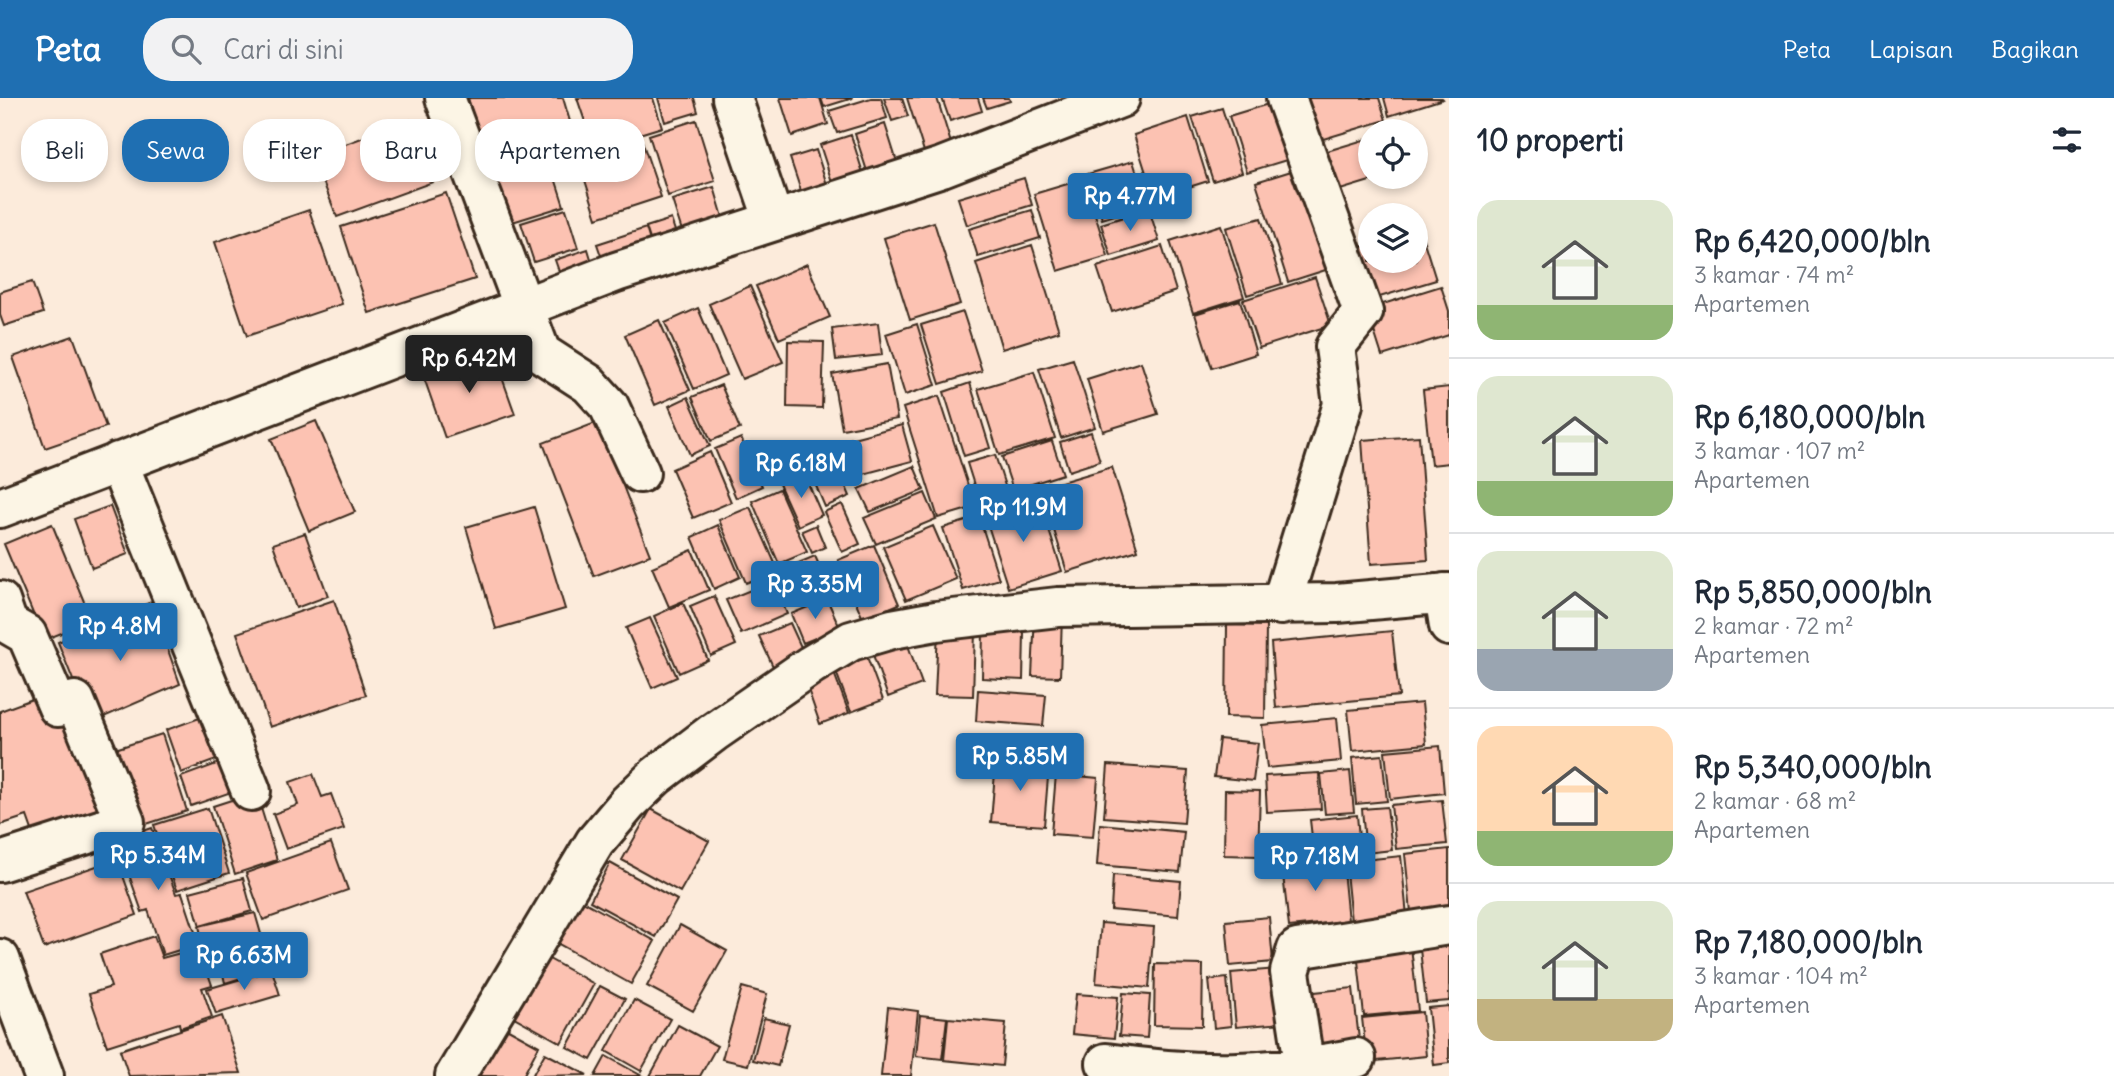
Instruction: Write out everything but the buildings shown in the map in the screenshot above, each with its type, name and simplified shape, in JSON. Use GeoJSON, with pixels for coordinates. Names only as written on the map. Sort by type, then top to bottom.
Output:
{"type":"FeatureCollection","features":[{"type":"Feature","properties":{"kind":"street"},"geometry":{"type":"LineString","coordinates":[[445,98],[541,354],[589,384],[609,406],[640,473]]}},
{"type":"Feature","properties":{"kind":"street"},"geometry":{"type":"LineString","coordinates":[[732,98],[774,221]]}},
{"type":"Feature","properties":{"kind":"street"},"geometry":{"type":"LineString","coordinates":[[0,508],[616,272],[942,167],[1119,98]]}},
{"type":"Feature","properties":{"kind":"street"},"geometry":{"type":"LineString","coordinates":[[1281,605],[1343,404],[1335,347],[1363,312],[1286,98]]}},
{"type":"Feature","properties":{"kind":"street"},"geometry":{"type":"LineString","coordinates":[[118,462],[251,791]]}},
{"type":"Feature","properties":{"kind":"street"},"geometry":{"type":"LineString","coordinates":[[0,601],[8,624],[27,635],[58,706],[75,701],[125,822],[0,862]]}},
{"type":"Feature","properties":{"kind":"street"},"geometry":{"type":"LineString","coordinates":[[456,1076],[595,842],[628,803],[656,776],[713,732],[851,641],[892,628],[1036,609],[1447,604]]}},
{"type":"Feature","properties":{"kind":"street"},"geometry":{"type":"LineString","coordinates":[[1306,1072],[1290,972],[1297,949],[1449,925]]}},
{"type":"Feature","properties":{"kind":"street"},"geometry":{"type":"LineString","coordinates":[[0,958],[44,1076]]}},
{"type":"Feature","properties":{"kind":"street"},"geometry":{"type":"LineString","coordinates":[[1106,1063],[1206,1074],[1306,1072],[1356,1058]]}}]}
